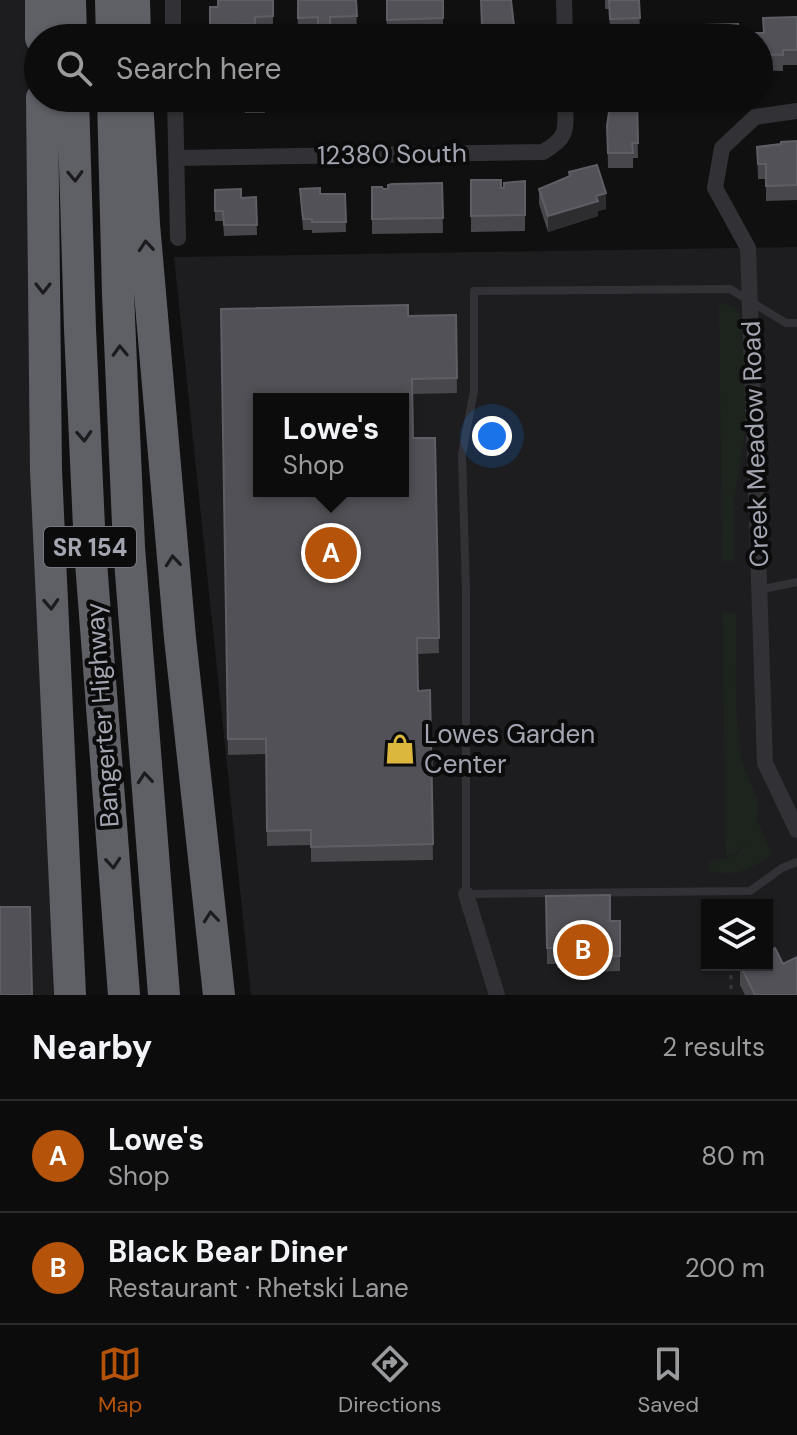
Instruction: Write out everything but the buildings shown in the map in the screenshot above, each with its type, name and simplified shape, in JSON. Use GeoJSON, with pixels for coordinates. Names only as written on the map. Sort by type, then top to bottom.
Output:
{"type":"FeatureCollection","features":[{"type":"Feature","properties":{"kind":"highway"},"geometry":{"type":"LineString","coordinates":[[41,0],[41,24]]}},
{"type":"Feature","properties":{"kind":"highway"},"geometry":{"type":"LineString","coordinates":[[70,0],[71,24]]}},
{"type":"Feature","properties":{"kind":"highway"},"geometry":{"type":"LineString","coordinates":[[111,0],[112,24]]}},
{"type":"Feature","properties":{"kind":"highway"},"geometry":{"type":"LineString","coordinates":[[134,0],[135,24]]}},
{"type":"Feature","properties":{"kind":"highway"},"geometry":{"type":"LineString","coordinates":[[42,112],[46,484],[70,995]]}},
{"type":"Feature","properties":{"kind":"highway","name":"Bangerter Highway"},"geometry":{"type":"LineString","coordinates":[[74,112],[90,549],[124,995]]}},
{"type":"Feature","properties":{"kind":"highway","name":"Bangerter Highway"},"geometry":{"type":"LineString","coordinates":[[113,112],[129,547],[164,995]]}},
{"type":"Feature","properties":{"kind":"highway"},"geometry":{"type":"LineString","coordinates":[[138,112],[144,224],[180,638],[219,995]]}},
{"type":"Feature","properties":{"kind":"street"},"geometry":{"type":"LineString","coordinates":[[173,0],[173,24]]}},
{"type":"Feature","properties":{"kind":"street"},"geometry":{"type":"LineString","coordinates":[[564,0],[565,24]]}},
{"type":"Feature","properties":{"kind":"street","name":"Creek Meadow Road"},"geometry":{"type":"LineString","coordinates":[[797,111],[755,117],[722,148],[715,188],[748,248],[765,763],[797,830]]}},
{"type":"Feature","properties":{"kind":"street"},"geometry":{"type":"LineString","coordinates":[[175,112],[178,238]]}},
{"type":"Feature","properties":{"kind":"street","name":"12380 South"},"geometry":{"type":"LineString","coordinates":[[176,158],[543,152],[560,142],[565,131],[565,112]]}},
{"type":"Feature","properties":{"kind":"street"},"geometry":{"type":"LineString","coordinates":[[466,894],[497,995]]}},
{"type":"Feature","properties":{"kind":"lane"},"geometry":{"type":"LineString","coordinates":[[797,323],[786,323],[750,304],[730,289],[474,291],[474,391],[462,454],[466,593],[466,894],[750,891],[782,868],[797,862]]}},
{"type":"Feature","properties":{"kind":"lane"},"geometry":{"type":"LineString","coordinates":[[759,590],[797,582]]}},
{"type":"Feature","properties":{"kind":"path"},"geometry":{"type":"LineString","coordinates":[[731,971],[731,995]]}},
{"type":"Feature","properties":{"kind":"shaded area"},"geometry":{"type":"Polygon","coordinates":[[[0,0],[31,0],[32,24],[24,24],[24,112],[33,112],[53,995],[0,995],[0,0]]]}},
{"type":"Feature","properties":{"kind":"shaded area"},"geometry":{"type":"Polygon","coordinates":[[[797,247],[797,995],[251,995],[174,257],[797,247]]]}},
{"type":"Feature","properties":{"kind":"shaded area"},"geometry":{"type":"Polygon","coordinates":[[[719,302],[735,307],[745,324],[748,414],[734,501],[734,561],[722,561],[719,302]]]}},
{"type":"Feature","properties":{"kind":"shaded area"},"geometry":{"type":"Polygon","coordinates":[[[722,611],[736,614],[739,742],[744,767],[758,804],[757,819],[772,854],[750,868],[728,873],[710,871],[709,862],[736,855],[752,837],[735,854],[726,856],[722,611]]]}},
{"type":"Feature","properties":{"kind":"place","name":"Lowe's"},"geometry":{"type":"Point","coordinates":[331,553]}},
{"type":"Feature","properties":{"kind":"place","name":"Lowes Garden Center"},"geometry":{"type":"Point","coordinates":[400,749]}},
{"type":"Feature","properties":{"kind":"place","name":"Black Bear Diner"},"geometry":{"type":"Point","coordinates":[583,950]}}]}
